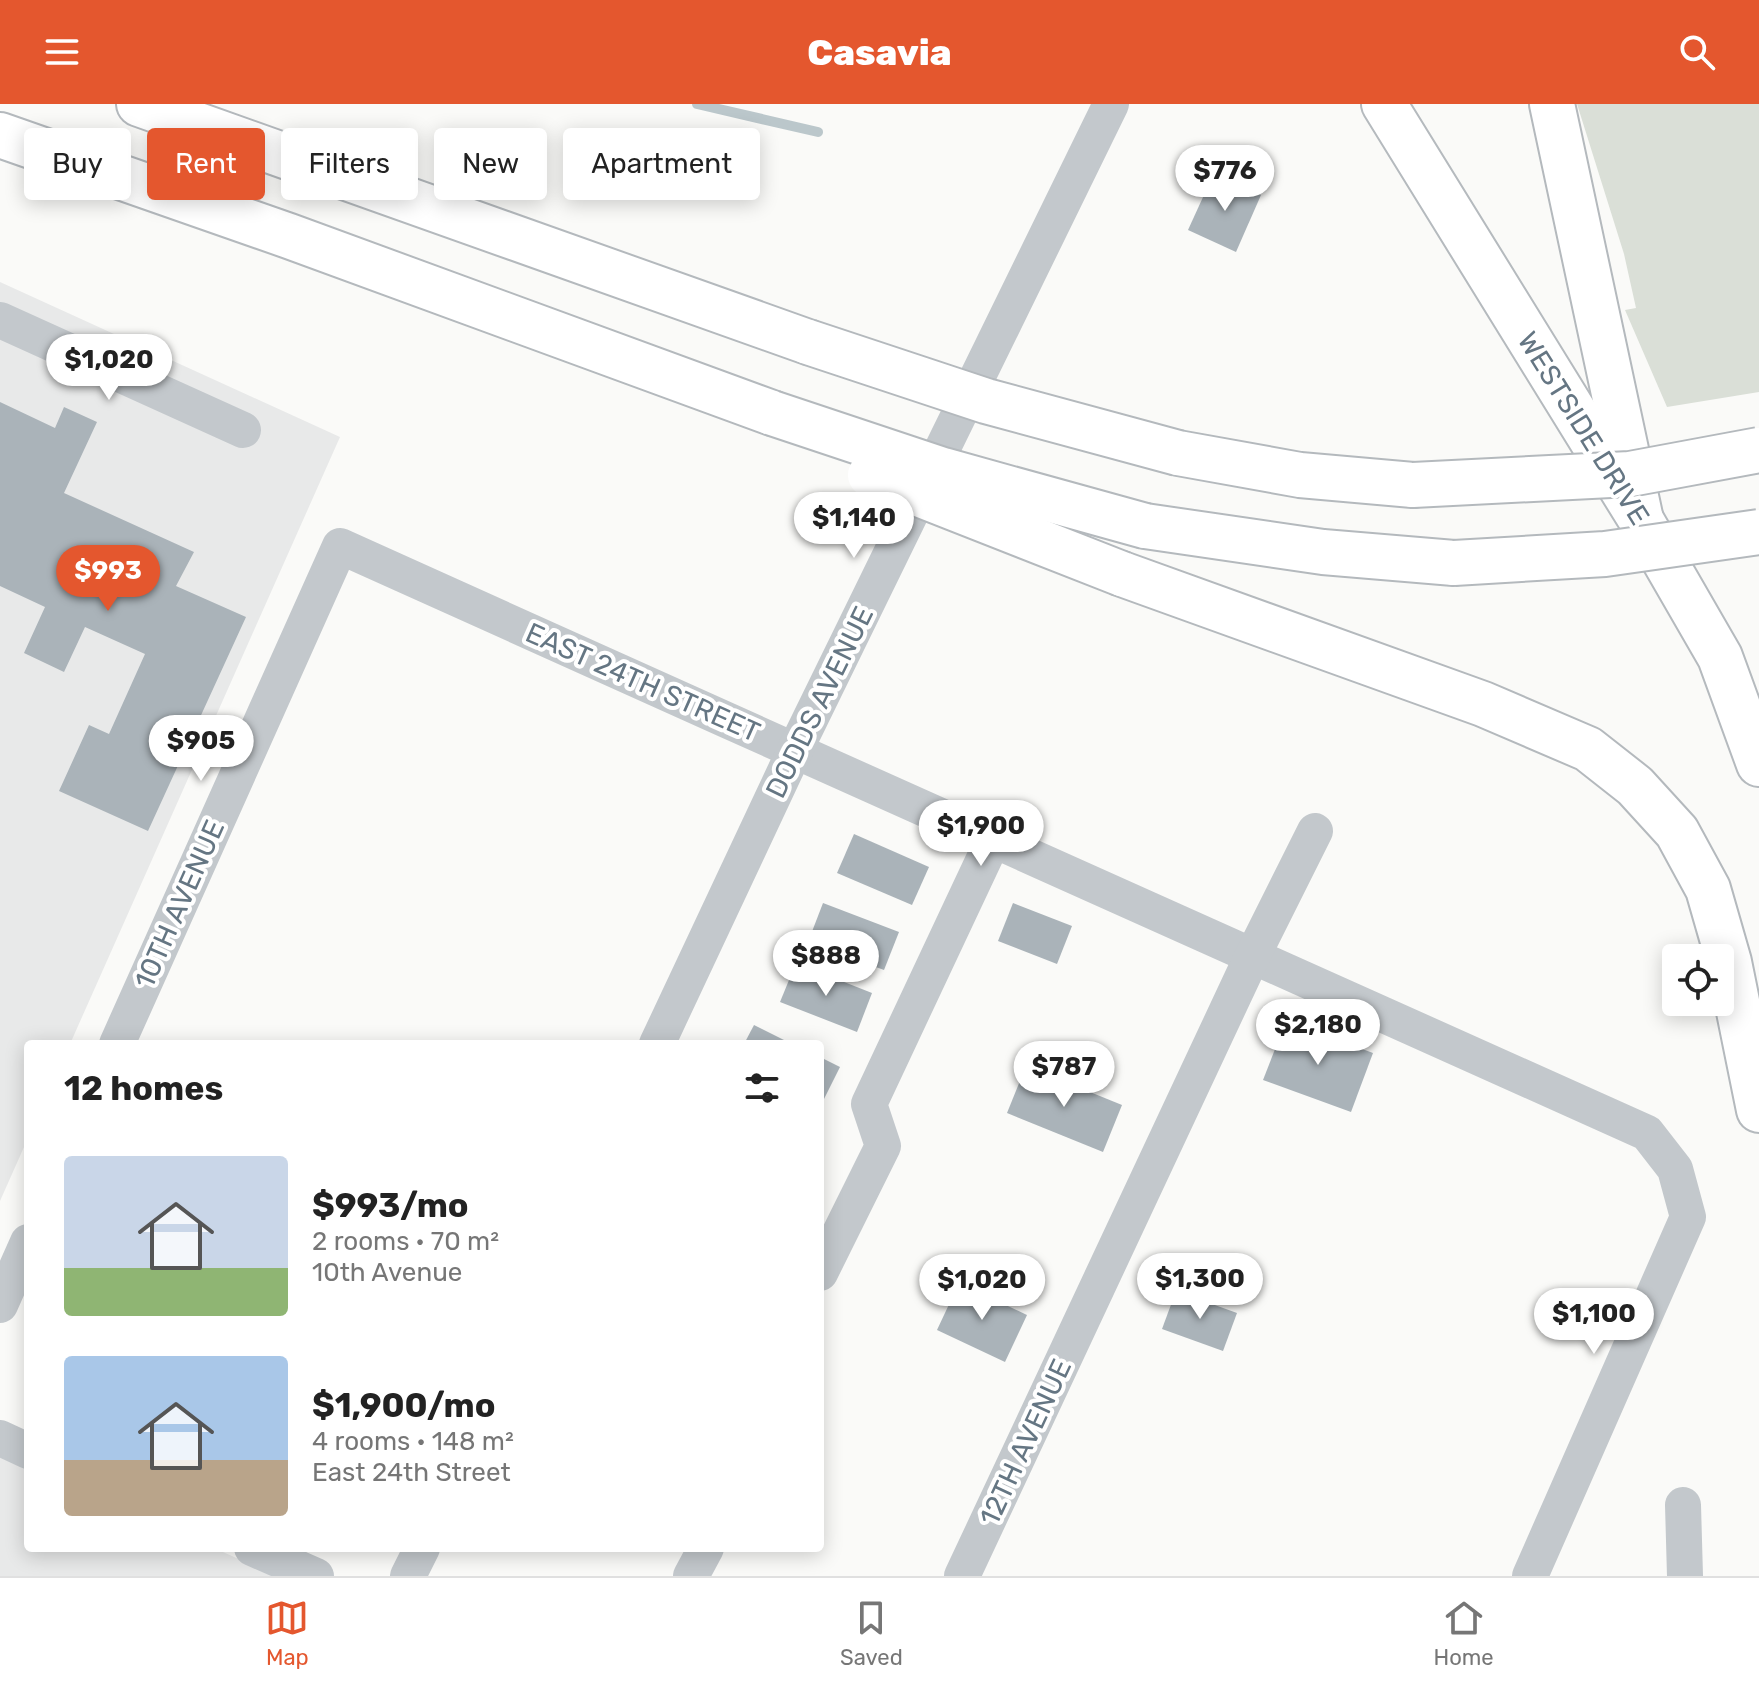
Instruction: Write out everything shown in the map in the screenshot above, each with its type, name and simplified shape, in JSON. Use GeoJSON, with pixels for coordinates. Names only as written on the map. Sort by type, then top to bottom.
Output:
{"type":"FeatureCollection","features":[{"type":"Feature","properties":{"kind":"main road"},"geometry":{"type":"LineString","coordinates":[[139,104],[808,342],[986,401],[1178,453],[1300,475],[1413,485],[1630,474],[1759,450]]}},
{"type":"Feature","properties":{"kind":"main road","name":"WESTSIDE DRIVE"},"geometry":{"type":"LineString","coordinates":[[1384,104],[1641,520],[1720,657],[1759,764]]}},
{"type":"Feature","properties":{"kind":"main road"},"geometry":{"type":"LineString","coordinates":[[1552,104],[1641,520]]}},
{"type":"Feature","properties":{"kind":"main road"},"geometry":{"type":"LineString","coordinates":[[0,135],[289,236],[609,354],[1122,574],[1483,704],[1588,749],[1635,786],[1677,832],[1708,889],[1729,962],[1759,1110]]}},
{"type":"Feature","properties":{"kind":"main road"},"geometry":{"type":"LineString","coordinates":[[770,424],[1145,526],[1323,552],[1454,563],[1605,554],[1759,532]]}},
{"type":"Feature","properties":{"kind":"street","name":"DODDS AVENUE"},"geometry":{"type":"LineString","coordinates":[[659,1040],[795,750],[1111,104]]}},
{"type":"Feature","properties":{"kind":"street"},"geometry":{"type":"LineString","coordinates":[[0,320],[243,430]]}},
{"type":"Feature","properties":{"kind":"street","name":"EAST 24TH STREET"},"geometry":{"type":"LineString","coordinates":[[340,546],[1251,959],[1647,1133],[1675,1169],[1688,1217],[1530,1576]]}},
{"type":"Feature","properties":{"kind":"street","name":"10TH AVENUE"},"geometry":{"type":"LineString","coordinates":[[119,1040],[340,546]]}},
{"type":"Feature","properties":{"kind":"street","name":"12TH AVENUE"},"geometry":{"type":"LineString","coordinates":[[962,1576],[1251,959],[1315,831]]}},
{"type":"Feature","properties":{"kind":"street"},"geometry":{"type":"LineString","coordinates":[[824,1265],[883,1146],[869,1104],[993,840]]}},
{"type":"Feature","properties":{"kind":"street"},"geometry":{"type":"LineString","coordinates":[[0,1305],[24,1251]]}},
{"type":"Feature","properties":{"kind":"street"},"geometry":{"type":"LineString","coordinates":[[0,1438],[24,1449]]}},
{"type":"Feature","properties":{"kind":"street"},"geometry":{"type":"LineString","coordinates":[[1683,1505],[1685,1576]]}},
{"type":"Feature","properties":{"kind":"street"},"geometry":{"type":"LineString","coordinates":[[261,1552],[316,1576]]}},
{"type":"Feature","properties":{"kind":"street"},"geometry":{"type":"LineString","coordinates":[[408,1576],[420,1552]]}},
{"type":"Feature","properties":{"kind":"street"},"geometry":{"type":"LineString","coordinates":[[691,1576],[704,1552]]}},
{"type":"Feature","properties":{"kind":"shaded area"},"geometry":{"type":"Polygon","coordinates":[[[1577,104],[1759,104],[1759,392],[1667,407],[1625,310],[1636,308],[1624,254],[1577,104]]]}},
{"type":"Feature","properties":{"kind":"shaded area"},"geometry":{"type":"Polygon","coordinates":[[[0,282],[340,437],[72,1040],[24,1040],[24,1147],[0,1201],[0,282]]]}},
{"type":"Feature","properties":{"kind":"shaded area"},"geometry":{"type":"Polygon","coordinates":[[[0,1452],[24,1462],[24,1552],[223,1552],[277,1576],[0,1576],[0,1452]]]}},
{"type":"Feature","properties":{"kind":"building"},"geometry":{"type":"Polygon","coordinates":[[[1214,173],[1261,195],[1236,252],[1188,230],[1214,173]]]}},
{"type":"Feature","properties":{"kind":"building"},"geometry":{"type":"Polygon","coordinates":[[[0,402],[55,428],[64,407],[97,422],[64,493],[194,552],[176,586],[246,617],[148,831],[59,791],[89,725],[109,734],[145,654],[85,627],[64,672],[24,653],[45,607],[0,586],[0,402]]]}},
{"type":"Feature","properties":{"kind":"building"},"geometry":{"type":"Polygon","coordinates":[[[854,834],[929,867],[912,905],[837,873],[854,834]]]}},
{"type":"Feature","properties":{"kind":"building"},"geometry":{"type":"Polygon","coordinates":[[[823,903],[899,932],[884,970],[808,942],[823,903]]]}},
{"type":"Feature","properties":{"kind":"building"},"geometry":{"type":"Polygon","coordinates":[[[1013,903],[1072,926],[1057,964],[998,941],[1013,903]]]}},
{"type":"Feature","properties":{"kind":"building"},"geometry":{"type":"Polygon","coordinates":[[[796,963],[872,993],[857,1032],[780,1002],[796,963]]]}},
{"type":"Feature","properties":{"kind":"building"},"geometry":{"type":"Polygon","coordinates":[[[1286,1021],[1373,1053],[1351,1112],[1263,1080],[1286,1021]]]}},
{"type":"Feature","properties":{"kind":"building"},"geometry":{"type":"Polygon","coordinates":[[[754,1025],[784,1040],[746,1040],[754,1025]]]}},
{"type":"Feature","properties":{"kind":"building"},"geometry":{"type":"Polygon","coordinates":[[[824,1059],[840,1067],[824,1099],[824,1059]]]}},
{"type":"Feature","properties":{"kind":"building"},"geometry":{"type":"Polygon","coordinates":[[[1026,1066],[1122,1105],[1103,1152],[1007,1113],[1026,1066]]]}},
{"type":"Feature","properties":{"kind":"building"},"geometry":{"type":"Polygon","coordinates":[[[959,1283],[1027,1315],[1005,1362],[937,1330],[959,1283]]]}},
{"type":"Feature","properties":{"kind":"building"},"geometry":{"type":"Polygon","coordinates":[[[1176,1291],[1237,1313],[1223,1351],[1162,1329],[1176,1291]]]}},
{"type":"Feature","properties":{"kind":"waterway"},"geometry":{"type":"LineString","coordinates":[[697,104],[818,132]]}}]}
